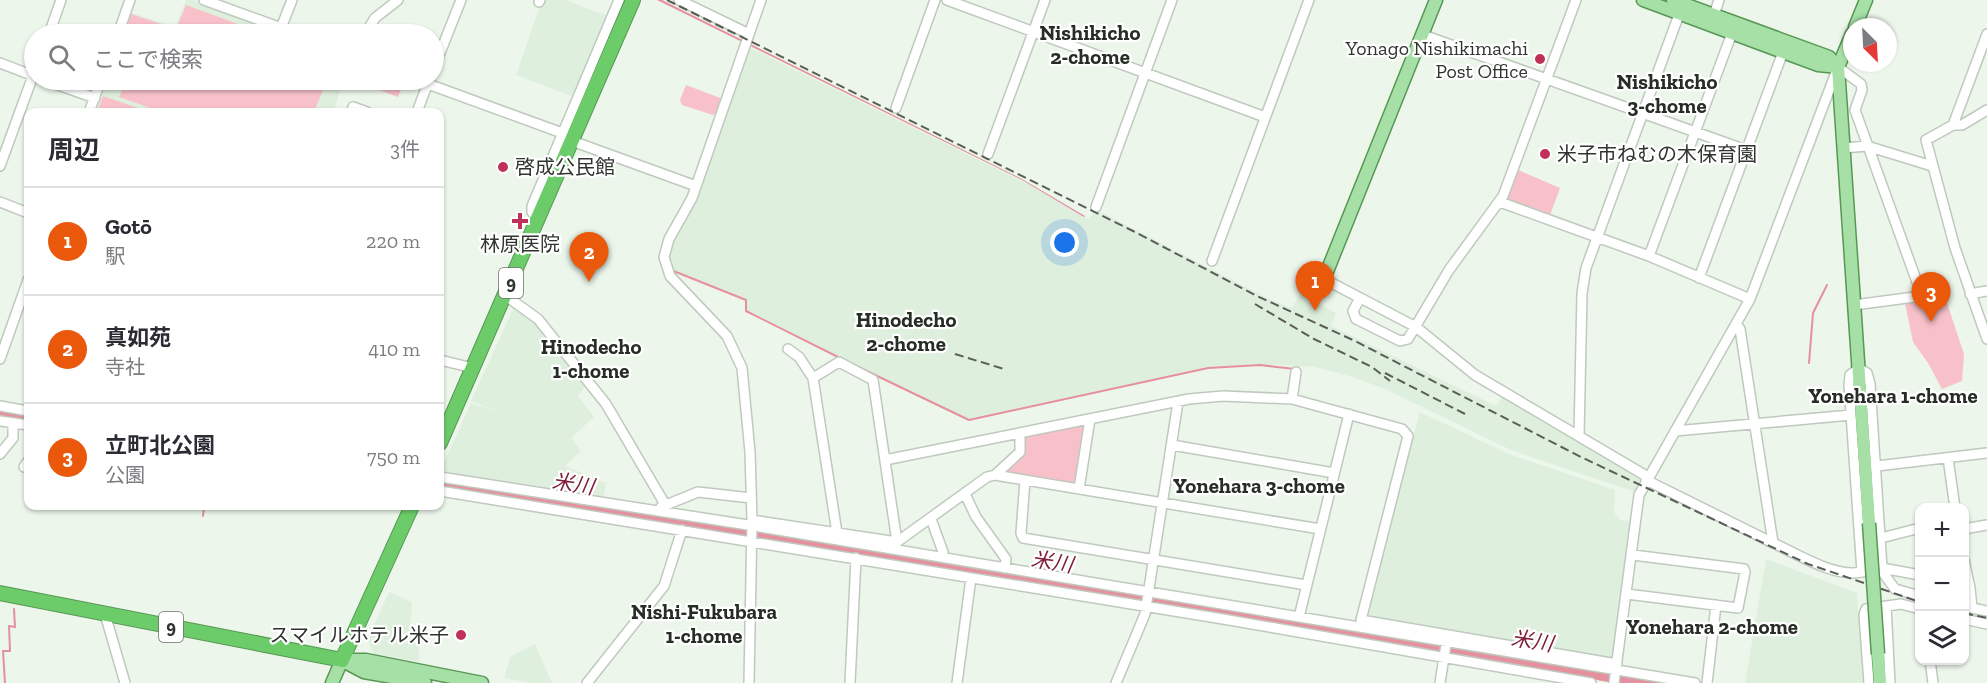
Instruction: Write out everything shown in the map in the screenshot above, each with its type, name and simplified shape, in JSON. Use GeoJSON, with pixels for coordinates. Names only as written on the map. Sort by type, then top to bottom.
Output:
{"type":"FeatureCollection","features":[{"type":"Feature","properties":{"kind":"highway","name":"9"},"geometry":{"type":"LineString","coordinates":[[444,434],[538,220],[567,136],[581,123],[633,0]]}},
{"type":"Feature","properties":{"kind":"highway"},"geometry":{"type":"LineString","coordinates":[[342,660],[410,510]]}},
{"type":"Feature","properties":{"kind":"highway","name":"9"},"geometry":{"type":"LineString","coordinates":[[0,593],[342,660]]}},
{"type":"Feature","properties":{"kind":"main road"},"geometry":{"type":"LineString","coordinates":[[1324,279],[1436,0]]}},
{"type":"Feature","properties":{"kind":"main road"},"geometry":{"type":"LineString","coordinates":[[1643,0],[1714,15],[1826,56],[1838,67]]}},
{"type":"Feature","properties":{"kind":"main road"},"geometry":{"type":"LineString","coordinates":[[1859,18],[1866,0]]}},
{"type":"Feature","properties":{"kind":"main road"},"geometry":{"type":"LineString","coordinates":[[1678,6],[1732,33],[1818,65],[1838,67]]}},
{"type":"Feature","properties":{"kind":"main road"},"geometry":{"type":"LineString","coordinates":[[1843,55],[1838,67],[1880,683]]}},
{"type":"Feature","properties":{"kind":"main road"},"geometry":{"type":"LineString","coordinates":[[332,683],[342,660]]}},
{"type":"Feature","properties":{"kind":"main road"},"geometry":{"type":"LineString","coordinates":[[342,660],[364,672],[425,683]]}},
{"type":"Feature","properties":{"kind":"main road"},"geometry":{"type":"LineString","coordinates":[[342,660],[366,660],[482,683]]}},
{"type":"Feature","properties":{"kind":"street"},"geometry":{"type":"LineString","coordinates":[[53,24],[61,0]]}},
{"type":"Feature","properties":{"kind":"street"},"geometry":{"type":"LineString","coordinates":[[122,24],[130,0]]}},
{"type":"Feature","properties":{"kind":"street"},"geometry":{"type":"LineString","coordinates":[[204,0],[270,24]]}},
{"type":"Feature","properties":{"kind":"street"},"geometry":{"type":"LineString","coordinates":[[283,24],[292,0]]}},
{"type":"Feature","properties":{"kind":"street"},"geometry":{"type":"LineString","coordinates":[[371,24],[398,0]]}},
{"type":"Feature","properties":{"kind":"street"},"geometry":{"type":"LineString","coordinates":[[444,43],[461,0]]}},
{"type":"Feature","properties":{"kind":"street"},"geometry":{"type":"LineString","coordinates":[[567,136],[619,0]]}},
{"type":"Feature","properties":{"kind":"street"},"geometry":{"type":"LineString","coordinates":[[680,0],[746,40]]}},
{"type":"Feature","properties":{"kind":"street"},"geometry":{"type":"LineString","coordinates":[[749,683],[752,525],[745,384],[740,360],[727,336],[670,276],[664,261],[666,246],[692,198],[761,0]]}},
{"type":"Feature","properties":{"kind":"street"},"geometry":{"type":"LineString","coordinates":[[896,108],[935,0]]}},
{"type":"Feature","properties":{"kind":"street"},"geometry":{"type":"LineString","coordinates":[[947,0],[1265,117]]}},
{"type":"Feature","properties":{"kind":"street"},"geometry":{"type":"LineString","coordinates":[[988,154],[1045,0]]}},
{"type":"Feature","properties":{"kind":"street"},"geometry":{"type":"LineString","coordinates":[[1096,207],[1172,0]]}},
{"type":"Feature","properties":{"kind":"street"},"geometry":{"type":"LineString","coordinates":[[1212,261],[1309,0]]}},
{"type":"Feature","properties":{"kind":"street"},"geometry":{"type":"LineString","coordinates":[[1360,298],[1353,312],[1356,319],[1403,342],[1416,327],[1449,270],[1500,202],[1576,0]]}},
{"type":"Feature","properties":{"kind":"street"},"geometry":{"type":"LineString","coordinates":[[1714,15],[1719,0]]}},
{"type":"Feature","properties":{"kind":"street"},"geometry":{"type":"LineString","coordinates":[[1579,436],[1582,293],[1586,268],[1643,112],[1678,6]]}},
{"type":"Feature","properties":{"kind":"street"},"geometry":{"type":"LineString","coordinates":[[1649,256],[1732,33]]}},
{"type":"Feature","properties":{"kind":"street"},"geometry":{"type":"LineString","coordinates":[[1953,125],[1987,34]]}},
{"type":"Feature","properties":{"kind":"street"},"geometry":{"type":"LineString","coordinates":[[1423,35],[1488,60],[1496,59],[1547,77],[1746,150]]}},
{"type":"Feature","properties":{"kind":"street"},"geometry":{"type":"LineString","coordinates":[[1699,278],[1783,52]]}},
{"type":"Feature","properties":{"kind":"street"},"geometry":{"type":"LineString","coordinates":[[0,63],[24,71]]}},
{"type":"Feature","properties":{"kind":"street"},"geometry":{"type":"LineString","coordinates":[[1615,682],[1639,495],[1750,299],[1838,67],[1861,84],[1862,90],[1854,107],[1922,296],[1854,305]]}},
{"type":"Feature","properties":{"kind":"street"},"geometry":{"type":"LineString","coordinates":[[444,87],[696,186]]}},
{"type":"Feature","properties":{"kind":"street"},"geometry":{"type":"LineString","coordinates":[[1,162],[28,90]]}},
{"type":"Feature","properties":{"kind":"street"},"geometry":{"type":"LineString","coordinates":[[72,90],[95,98]]}},
{"type":"Feature","properties":{"kind":"street"},"geometry":{"type":"LineString","coordinates":[[91,108],[98,90]]}},
{"type":"Feature","properties":{"kind":"street"},"geometry":{"type":"LineString","coordinates":[[419,108],[426,90]]}},
{"type":"Feature","properties":{"kind":"street"},"geometry":{"type":"LineString","coordinates":[[1987,110],[1969,122],[1953,125],[1926,140],[1970,294],[1987,339]]}},
{"type":"Feature","properties":{"kind":"street"},"geometry":{"type":"LineString","coordinates":[[1843,148],[1867,146],[1932,166]]}},
{"type":"Feature","properties":{"kind":"street"},"geometry":{"type":"LineString","coordinates":[[0,202],[24,211]]}},
{"type":"Feature","properties":{"kind":"street"},"geometry":{"type":"LineString","coordinates":[[1500,202],[1649,256],[1750,299]]}},
{"type":"Feature","properties":{"kind":"street"},"geometry":{"type":"LineString","coordinates":[[1324,279],[1416,327],[1475,375],[1647,478],[1773,543],[1839,571],[1852,574],[1882,569],[1915,574]]}},
{"type":"Feature","properties":{"kind":"street"},"geometry":{"type":"LineString","coordinates":[[0,358],[3,343],[24,290]]}},
{"type":"Feature","properties":{"kind":"street"},"geometry":{"type":"LineString","coordinates":[[1970,294],[1987,291]]}},
{"type":"Feature","properties":{"kind":"street"},"geometry":{"type":"LineString","coordinates":[[506,296],[538,319],[606,404],[666,506]]}},
{"type":"Feature","properties":{"kind":"street"},"geometry":{"type":"LineString","coordinates":[[1736,324],[1740,329],[1773,543]]}},
{"type":"Feature","properties":{"kind":"street"},"geometry":{"type":"LineString","coordinates":[[788,349],[799,357],[813,378],[837,533]]}},
{"type":"Feature","properties":{"kind":"street"},"geometry":{"type":"LineString","coordinates":[[444,361],[473,368]]}},
{"type":"Feature","properties":{"kind":"street"},"geometry":{"type":"LineString","coordinates":[[813,378],[839,362],[872,379],[897,542]]}},
{"type":"Feature","properties":{"kind":"street"},"geometry":{"type":"LineString","coordinates":[[1862,572],[1849,385],[1850,375],[1859,368],[1867,373],[1870,384],[1882,569],[1896,589],[1915,595]]}},
{"type":"Feature","properties":{"kind":"street"},"geometry":{"type":"LineString","coordinates":[[1292,399],[1296,372]]}},
{"type":"Feature","properties":{"kind":"street"},"geometry":{"type":"LineString","coordinates":[[885,460],[1178,402],[1223,396],[1292,399],[1406,430],[1408,436],[1361,620],[1447,639]]}},
{"type":"Feature","properties":{"kind":"street"},"geometry":{"type":"LineString","coordinates":[[1116,683],[1147,605],[1178,402]]}},
{"type":"Feature","properties":{"kind":"street"},"geometry":{"type":"LineString","coordinates":[[0,406],[24,410]]}},
{"type":"Feature","properties":{"kind":"street"},"geometry":{"type":"LineString","coordinates":[[1299,617],[1349,414]]}},
{"type":"Feature","properties":{"kind":"street"},"geometry":{"type":"LineString","coordinates":[[1675,431],[1851,415]]}},
{"type":"Feature","properties":{"kind":"street"},"geometry":{"type":"LineString","coordinates":[[1079,489],[1090,419]]}},
{"type":"Feature","properties":{"kind":"street"},"geometry":{"type":"LineString","coordinates":[[0,420],[24,424]]}},
{"type":"Feature","properties":{"kind":"street"},"geometry":{"type":"LineString","coordinates":[[0,454],[13,438],[13,423]]}},
{"type":"Feature","properties":{"kind":"street"},"geometry":{"type":"LineString","coordinates":[[995,475],[1020,452],[1020,433]]}},
{"type":"Feature","properties":{"kind":"street"},"geometry":{"type":"LineString","coordinates":[[1172,445],[1334,473]]}},
{"type":"Feature","properties":{"kind":"street"},"geometry":{"type":"LineString","coordinates":[[1877,466],[1987,453]]}},
{"type":"Feature","properties":{"kind":"street"},"geometry":{"type":"LineString","coordinates":[[1948,458],[1954,503]]}},
{"type":"Feature","properties":{"kind":"street"},"geometry":{"type":"LineString","coordinates":[[444,491],[837,533],[897,542],[987,477],[995,475],[1320,529]]}},
{"type":"Feature","properties":{"kind":"street"},"geometry":{"type":"LineString","coordinates":[[444,478],[570,504],[633,512],[666,506],[698,492],[751,498]]}},
{"type":"Feature","properties":{"kind":"street"},"geometry":{"type":"LineString","coordinates":[[1025,480],[1021,533],[1023,538],[1306,585]]}},
{"type":"Feature","properties":{"kind":"street"},"geometry":{"type":"LineString","coordinates":[[965,494],[976,517],[1006,559],[1005,568]]}},
{"type":"Feature","properties":{"kind":"street"},"geometry":{"type":"LineString","coordinates":[[610,498],[633,512],[682,530],[1147,605],[1591,683]]}},
{"type":"Feature","properties":{"kind":"street"},"geometry":{"type":"LineString","coordinates":[[931,519],[943,552]]}},
{"type":"Feature","properties":{"kind":"street"},"geometry":{"type":"LineString","coordinates":[[752,525],[1299,617],[1447,639],[1695,683]]}},
{"type":"Feature","properties":{"kind":"street"},"geometry":{"type":"LineString","coordinates":[[1969,528],[1987,525]]}},
{"type":"Feature","properties":{"kind":"street"},"geometry":{"type":"LineString","coordinates":[[1881,538],[1915,529]]}},
{"type":"Feature","properties":{"kind":"street"},"geometry":{"type":"LineString","coordinates":[[586,683],[664,586],[682,530]]}},
{"type":"Feature","properties":{"kind":"street"},"geometry":{"type":"LineString","coordinates":[[1627,594],[1740,608],[1744,568],[1633,555]]}},
{"type":"Feature","properties":{"kind":"street"},"geometry":{"type":"LineString","coordinates":[[850,683],[856,558]]}},
{"type":"Feature","properties":{"kind":"street"},"geometry":{"type":"LineString","coordinates":[[957,683],[971,578]]}},
{"type":"Feature","properties":{"kind":"street"},"geometry":{"type":"LineString","coordinates":[[1869,683],[1864,615],[1866,609],[1901,604],[1915,608]]}},
{"type":"Feature","properties":{"kind":"street"},"geometry":{"type":"LineString","coordinates":[[1707,683],[1716,605]]}},
{"type":"Feature","properties":{"kind":"street"},"geometry":{"type":"LineString","coordinates":[[1886,606],[1890,683]]}},
{"type":"Feature","properties":{"kind":"street"},"geometry":{"type":"LineString","coordinates":[[1969,607],[1987,611]]}},
{"type":"Feature","properties":{"kind":"street"},"geometry":{"type":"LineString","coordinates":[[105,614],[125,683]]}},
{"type":"Feature","properties":{"kind":"street"},"geometry":{"type":"LineString","coordinates":[[1969,620],[1987,624]]}},
{"type":"Feature","properties":{"kind":"street"},"geometry":{"type":"LineString","coordinates":[[1440,683],[1447,639]]}},
{"type":"Feature","properties":{"kind":"street"},"geometry":{"type":"LineString","coordinates":[[1931,665],[1933,683]]}},
{"type":"Feature","properties":{"kind":"shaded area"},"geometry":{"type":"Polygon","coordinates":[[[186,0],[192,0],[258,24],[176,24],[186,0]]]}},
{"type":"Feature","properties":{"kind":"shaded area"},"geometry":{"type":"Polygon","coordinates":[[[542,0],[565,0],[608,16],[574,97],[516,75],[542,0]]]}},
{"type":"Feature","properties":{"kind":"shaded area"},"geometry":{"type":"Polygon","coordinates":[[[657,0],[662,0],[1022,179],[1085,216],[1022,180],[657,0]]]}},
{"type":"Feature","properties":{"kind":"shaded area"},"geometry":{"type":"Polygon","coordinates":[[[186,5],[238,24],[178,24],[186,5]]]}},
{"type":"Feature","properties":{"kind":"shaded area"},"geometry":{"type":"Polygon","coordinates":[[[129,12],[166,24],[125,24],[129,12]]]}},
{"type":"Feature","properties":{"kind":"shaded area"},"geometry":{"type":"Polygon","coordinates":[[[131,14],[161,24],[128,24],[131,14]]]}},
{"type":"Feature","properties":{"kind":"shaded area"},"geometry":{"type":"Polygon","coordinates":[[[749,47],[1028,184],[1088,219],[1097,210],[1271,300],[1292,308],[1309,278],[1326,284],[1319,304],[1336,313],[1331,326],[1496,406],[1504,394],[1643,478],[1635,492],[1511,450],[1385,389],[1353,377],[1315,367],[1260,364],[1208,367],[969,420],[915,395],[746,310],[746,300],[671,269],[668,257],[674,237],[690,209],[749,47]]]}},
{"type":"Feature","properties":{"kind":"shaded area"},"geometry":{"type":"Polygon","coordinates":[[[686,85],[723,99],[718,112],[713,115],[682,105],[680,100],[686,85]]]}},
{"type":"Feature","properties":{"kind":"shaded area"},"geometry":{"type":"Polygon","coordinates":[[[101,90],[341,90],[334,108],[94,108],[101,90]]]}},
{"type":"Feature","properties":{"kind":"shaded area"},"geometry":{"type":"Polygon","coordinates":[[[122,90],[323,90],[316,108],[151,108],[119,97],[122,90]]]}},
{"type":"Feature","properties":{"kind":"shaded area"},"geometry":{"type":"Polygon","coordinates":[[[379,90],[401,90],[398,97],[379,90]]]}},
{"type":"Feature","properties":{"kind":"shaded area"},"geometry":{"type":"Polygon","coordinates":[[[103,96],[138,108],[98,108],[103,96]]]}},
{"type":"Feature","properties":{"kind":"shaded area"},"geometry":{"type":"Polygon","coordinates":[[[1518,170],[1560,188],[1549,218],[1510,202],[1508,197],[1518,170]]]}},
{"type":"Feature","properties":{"kind":"shaded area"},"geometry":{"type":"Polygon","coordinates":[[[1944,294],[1964,354],[1962,381],[1942,389],[1913,342],[1905,303],[1944,294]]]}},
{"type":"Feature","properties":{"kind":"shaded area"},"geometry":{"type":"Polygon","coordinates":[[[515,305],[531,316],[587,384],[578,396],[594,417],[571,438],[581,451],[565,466],[606,483],[603,500],[444,472],[444,462],[471,403],[500,413],[471,401],[515,305]]]}},
{"type":"Feature","properties":{"kind":"shaded area"},"geometry":{"type":"Polygon","coordinates":[[[1420,412],[1509,454],[1615,490],[1614,512],[1620,520],[1630,521],[1628,535],[1632,535],[1614,659],[1369,620],[1366,616],[1420,412]]]}},
{"type":"Feature","properties":{"kind":"shaded area"},"geometry":{"type":"Polygon","coordinates":[[[1085,424],[1087,426],[1075,485],[1007,474],[1005,469],[1025,436],[1085,424]]]}},
{"type":"Feature","properties":{"kind":"shaded area"},"geometry":{"type":"Polygon","coordinates":[[[1766,559],[1857,593],[1863,683],[1745,683],[1766,559]]]}},
{"type":"Feature","properties":{"kind":"shaded area"},"geometry":{"type":"Polygon","coordinates":[[[389,592],[412,602],[410,631],[417,632],[420,662],[374,654],[368,639],[389,592]]]}},
{"type":"Feature","properties":{"kind":"shaded area"},"geometry":{"type":"Polygon","coordinates":[[[535,644],[552,683],[530,683],[504,678],[510,657],[535,644]]]}},
{"type":"Feature","properties":{"kind":"waterway"},"geometry":{"type":"LineString","coordinates":[[671,270],[746,300],[746,311],[842,359]]}},
{"type":"Feature","properties":{"kind":"waterway"},"geometry":{"type":"LineString","coordinates":[[1809,363],[1813,313],[1827,285]]}},
{"type":"Feature","properties":{"kind":"waterway"},"geometry":{"type":"LineString","coordinates":[[850,363],[969,420],[1208,368],[1260,365],[1295,369]]}},
{"type":"Feature","properties":{"kind":"waterway","name":"米川"},"geometry":{"type":"LineString","coordinates":[[0,414],[24,417]]}},
{"type":"Feature","properties":{"kind":"waterway","name":"米川"},"geometry":{"type":"LineString","coordinates":[[444,484],[1658,683]]}},
{"type":"Feature","properties":{"kind":"waterway"},"geometry":{"type":"LineString","coordinates":[[203,516],[204,510]]}},
{"type":"Feature","properties":{"kind":"waterway"},"geometry":{"type":"LineString","coordinates":[[5,683],[3,651],[10,651],[9,626],[15,627],[14,609]]}},
{"type":"Feature","properties":{"kind":"railway"},"geometry":{"type":"LineString","coordinates":[[667,0],[1133,231],[1257,296],[1355,341],[1581,457],[1808,564],[1915,600]]}},
{"type":"Feature","properties":{"kind":"railway"},"geometry":{"type":"LineString","coordinates":[[1255,304],[1314,339],[1372,367],[1390,381]]}},
{"type":"Feature","properties":{"kind":"railway"},"geometry":{"type":"LineString","coordinates":[[955,354],[1004,369]]}},
{"type":"Feature","properties":{"kind":"railway"},"geometry":{"type":"LineString","coordinates":[[1385,373],[1465,414]]}},
{"type":"Feature","properties":{"kind":"railway"},"geometry":{"type":"LineString","coordinates":[[1969,614],[1987,618]]}},
{"type":"Feature","properties":{"kind":"place","name":"Yonago Nishikimachi Post Office"},"geometry":{"type":"Point","coordinates":[1540,59]}},
{"type":"Feature","properties":{"kind":"place","name":"米子市ねむの木保育園"},"geometry":{"type":"Point","coordinates":[1545,154]}},
{"type":"Feature","properties":{"kind":"place","name":"啓成公民館"},"geometry":{"type":"Point","coordinates":[503,167]}},
{"type":"Feature","properties":{"kind":"place","name":"林原医院"},"geometry":{"type":"Point","coordinates":[520,221]}},
{"type":"Feature","properties":{"kind":"place","name":"真如苑"},"geometry":{"type":"Point","coordinates":[589,282]}},
{"type":"Feature","properties":{"kind":"place","name":"Gotō"},"geometry":{"type":"Point","coordinates":[1315,311]}},
{"type":"Feature","properties":{"kind":"place","name":"立町北公園"},"geometry":{"type":"Point","coordinates":[1931,322]}},
{"type":"Feature","properties":{"kind":"place","name":"スマイルホテル米子"},"geometry":{"type":"Point","coordinates":[461,635]}},
{"type":"Feature","properties":{"kind":"district","name":"Nishikicho 2-chome"},"geometry":{"type":"Point","coordinates":[1090,45]}},
{"type":"Feature","properties":{"kind":"district","name":"Nishikicho 3-chome"},"geometry":{"type":"Point","coordinates":[1667,94]}},
{"type":"Feature","properties":{"kind":"district","name":"Hinodecho 2-chome"},"geometry":{"type":"Point","coordinates":[906,332]}},
{"type":"Feature","properties":{"kind":"district","name":"Hinodecho 1-chome"},"geometry":{"type":"Point","coordinates":[591,359]}},
{"type":"Feature","properties":{"kind":"district","name":"Yonehara 1-chome"},"geometry":{"type":"Point","coordinates":[1893,396]}},
{"type":"Feature","properties":{"kind":"district","name":"Yonehara 3-chome"},"geometry":{"type":"Point","coordinates":[1259,486]}},
{"type":"Feature","properties":{"kind":"district","name":"Nishi-Fukubara 1-chome"},"geometry":{"type":"Point","coordinates":[704,624]}},
{"type":"Feature","properties":{"kind":"district","name":"Yonehara 2-chome"},"geometry":{"type":"Point","coordinates":[1712,627]}}]}
